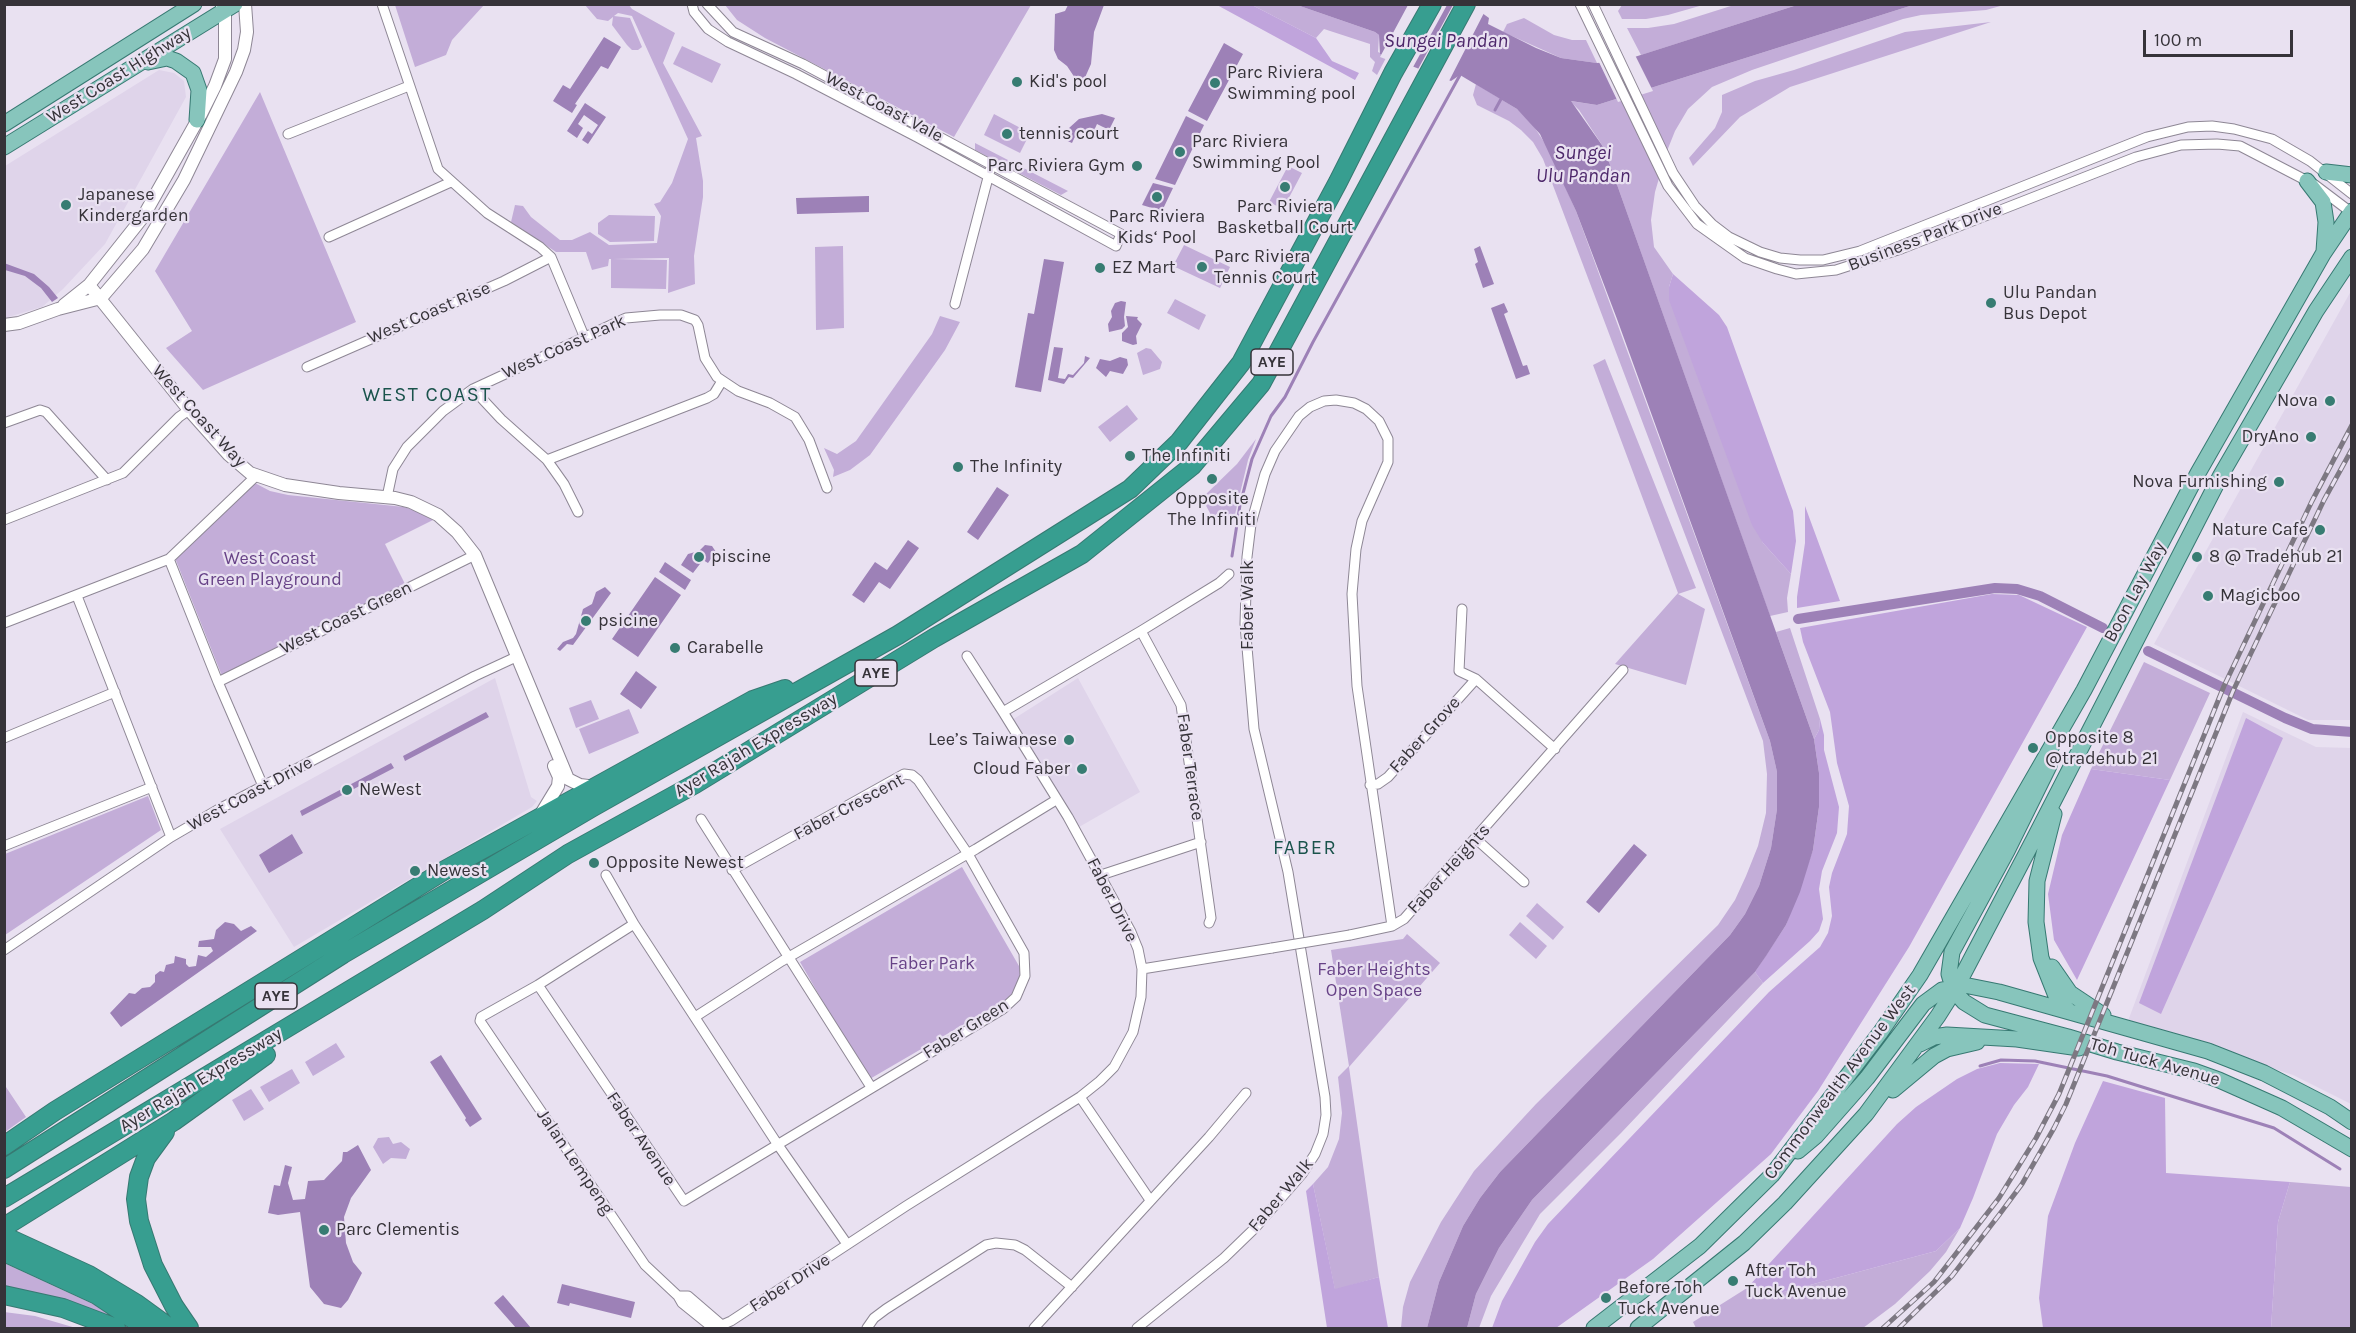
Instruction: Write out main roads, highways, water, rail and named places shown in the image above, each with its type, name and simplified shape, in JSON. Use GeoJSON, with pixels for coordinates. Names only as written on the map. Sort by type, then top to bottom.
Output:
{"type":"FeatureCollection","features":[{"type":"Feature","properties":{"kind":"highway","name":"Ayer Rajah Expressway"},"geometry":{"type":"LineString","coordinates":[[4,1169],[343,954],[593,807],[908,628],[1130,489],[1179,442],[1241,363],[1338,183],[1393,73],[1432,4]]}},
{"type":"Feature","properties":{"kind":"highway","name":"Ayer Rajah Expressway"},"geometry":{"type":"LineString","coordinates":[[4,1198],[280,1034],[483,910],[568,854],[694,784],[933,638],[1082,554],[1192,466],[1261,384],[1466,4]]}},
{"type":"Feature","properties":{"kind":"highway"},"geometry":{"type":"LineString","coordinates":[[4,1146],[55,1111],[387,905],[539,817],[753,700],[826,675]]}},
{"type":"Feature","properties":{"kind":"highway"},"geometry":{"type":"LineString","coordinates":[[4,1227],[174,1121],[266,1054],[280,1034]]}},
{"type":"Feature","properties":{"kind":"highway"},"geometry":{"type":"LineString","coordinates":[[174,1121],[146,1158],[139,1177],[136,1199],[139,1221],[153,1265],[189,1329]]}},
{"type":"Feature","properties":{"kind":"highway"},"geometry":{"type":"LineString","coordinates":[[4,1236],[84,1281],[97,1295],[146,1329]]}},
{"type":"Feature","properties":{"kind":"highway"},"geometry":{"type":"LineString","coordinates":[[4,1252],[84,1281],[137,1304],[170,1329]]}},
{"type":"Feature","properties":{"kind":"highway"},"geometry":{"type":"LineString","coordinates":[[4,1295],[63,1308],[116,1329]]}},
{"type":"Feature","properties":{"kind":"main road","name":"West Coast Highway"},"geometry":{"type":"LineString","coordinates":[[4,124],[194,4]]}},
{"type":"Feature","properties":{"kind":"main road","name":"West Coast Highway"},"geometry":{"type":"LineString","coordinates":[[4,147],[227,6]]}},
{"type":"Feature","properties":{"kind":"main road"},"geometry":{"type":"LineString","coordinates":[[131,67],[157,58],[167,58],[176,61],[193,73],[199,90],[197,120]]}},
{"type":"Feature","properties":{"kind":"main road"},"geometry":{"type":"LineString","coordinates":[[2326,172],[2352,175]]}},
{"type":"Feature","properties":{"kind":"main road"},"geometry":{"type":"LineString","coordinates":[[2307,182],[2323,202],[2326,222],[2324,254]]}},
{"type":"Feature","properties":{"kind":"main road","name":"Boon Lay Way"},"geometry":{"type":"LineString","coordinates":[[1920,975],[2068,719],[2198,473],[2324,254],[2351,212]]}},
{"type":"Feature","properties":{"kind":"main road","name":"Boon Lay Way"},"geometry":{"type":"LineString","coordinates":[[1955,988],[2221,475],[2316,311],[2352,257]]}},
{"type":"Feature","properties":{"kind":"main road"},"geometry":{"type":"LineString","coordinates":[[2316,311],[2352,272]]}},
{"type":"Feature","properties":{"kind":"main road"},"geometry":{"type":"LineString","coordinates":[[1772,1175],[1816,1136],[1923,1004],[1933,995],[1955,988],[1949,967],[1952,952],[2040,788],[2068,719]]}},
{"type":"Feature","properties":{"kind":"main road"},"geometry":{"type":"LineString","coordinates":[[2064,779],[2037,881],[2036,921],[2041,958],[2055,994],[2061,1006],[2077,1013]]}},
{"type":"Feature","properties":{"kind":"main road"},"geometry":{"type":"LineString","coordinates":[[2036,921],[2048,959],[2062,984],[2082,1003],[2121,1026]]}},
{"type":"Feature","properties":{"kind":"main road","name":"Commonwealth Avenue West"},"geometry":{"type":"LineString","coordinates":[[1594,1329],[1700,1246],[1772,1175],[1874,1042],[1920,975]]}},
{"type":"Feature","properties":{"kind":"main road","name":"Toh Tuck Avenue"},"geometry":{"type":"LineString","coordinates":[[2351,1148],[2282,1108],[2219,1080],[2194,1071],[1985,1015],[1964,1002],[1955,988],[1974,986],[2178,1041],[2233,1060],[2303,1093],[2352,1122]]}},
{"type":"Feature","properties":{"kind":"main road","name":"Commonwealth Avenue West"},"geometry":{"type":"LineString","coordinates":[[1638,1329],[1744,1243],[1824,1162],[1866,1114],[1917,1046],[1955,988]]}},
{"type":"Feature","properties":{"kind":"main road"},"geometry":{"type":"LineString","coordinates":[[1917,1046],[1928,1039],[1940,1036],[2017,1039],[2117,1052]]}},
{"type":"Feature","properties":{"kind":"main road"},"geometry":{"type":"LineString","coordinates":[[1866,1114],[1923,1063],[1940,1053],[1977,1042],[2017,1039]]}},
{"type":"Feature","properties":{"kind":"water"},"geometry":{"type":"Polygon","coordinates":[[[1068,5],[1104,5],[1094,32],[1091,64],[1083,82],[1077,81],[1067,66],[1058,59],[1054,50],[1055,14],[1065,11],[1068,5]]]}},
{"type":"Feature","properties":{"kind":"water","name":"Sungei Ulu Pandan"},"geometry":{"type":"Polygon","coordinates":[[[1297,5],[1471,5],[1489,18],[1488,24],[1536,48],[1561,58],[1597,63],[1622,61],[1797,5],[1913,5],[1597,105],[1571,101],[1604,148],[1814,739],[1819,773],[1819,807],[1813,850],[1800,892],[1786,925],[1766,956],[1755,972],[1532,1200],[1499,1248],[1476,1294],[1467,1328],[1427,1328],[1439,1282],[1463,1226],[1480,1198],[1500,1172],[1730,935],[1745,914],[1759,886],[1771,848],[1777,809],[1777,772],[1770,741],[1617,319],[1576,211],[1540,134],[1517,109],[1460,75],[1451,81],[1380,54],[1379,35],[1375,32],[1297,5]]]}},
{"type":"Feature","properties":{"kind":"water"},"geometry":{"type":"Polygon","coordinates":[[[604,37],[621,47],[608,69],[601,66],[575,104],[577,105],[572,113],[553,101],[563,85],[570,89],[604,37]]]}},
{"type":"Feature","properties":{"kind":"water","name":"Parc Riviera Swimming pool"},"geometry":{"type":"Polygon","coordinates":[[[1224,43],[1243,54],[1207,121],[1188,111],[1224,43]]]}},
{"type":"Feature","properties":{"kind":"water"},"geometry":{"type":"Polygon","coordinates":[[[585,103],[606,117],[588,144],[582,140],[588,131],[592,134],[598,125],[584,115],[578,124],[583,128],[577,138],[567,131],[585,103]]]}},
{"type":"Feature","properties":{"kind":"water"},"geometry":{"type":"Polygon","coordinates":[[[1102,114],[1115,118],[1109,130],[1097,124],[1092,135],[1079,128],[1072,143],[1063,139],[1069,128],[1079,119],[1102,114]]]}},
{"type":"Feature","properties":{"kind":"water","name":"Parc Riviera Swimming Pool"},"geometry":{"type":"Polygon","coordinates":[[[1186,116],[1204,125],[1175,185],[1155,179],[1186,116]]]}},
{"type":"Feature","properties":{"kind":"water","name":"Parc Riviera Kids‘ Pool"},"geometry":{"type":"Polygon","coordinates":[[[1153,183],[1173,188],[1162,211],[1142,205],[1153,183]]]}},
{"type":"Feature","properties":{"kind":"water"},"geometry":{"type":"Polygon","coordinates":[[[869,196],[869,212],[797,214],[796,198],[869,196]]]}},
{"type":"Feature","properties":{"kind":"water"},"geometry":{"type":"Polygon","coordinates":[[[1480,246],[1494,284],[1483,288],[1475,264],[1478,262],[1474,249],[1480,246]]]}},
{"type":"Feature","properties":{"kind":"water"},"geometry":{"type":"Polygon","coordinates":[[[1044,259],[1064,262],[1041,392],[1015,387],[1028,313],[1034,314],[1044,259]]]}},
{"type":"Feature","properties":{"kind":"water"},"geometry":{"type":"Polygon","coordinates":[[[4,263],[34,274],[58,298],[52,302],[41,288],[25,276],[5,270],[4,263]]]}},
{"type":"Feature","properties":{"kind":"water"},"geometry":{"type":"Polygon","coordinates":[[[1126,302],[1125,326],[1109,332],[1111,311],[1115,303],[1126,302]]]}},
{"type":"Feature","properties":{"kind":"water"},"geometry":{"type":"Polygon","coordinates":[[[1504,303],[1508,312],[1504,314],[1523,366],[1527,365],[1530,374],[1516,379],[1491,308],[1504,303]]]}},
{"type":"Feature","properties":{"kind":"water"},"geometry":{"type":"Polygon","coordinates":[[[1126,316],[1138,317],[1137,319],[1142,324],[1136,336],[1137,344],[1122,341],[1122,333],[1128,327],[1126,316]]]}},
{"type":"Feature","properties":{"kind":"water"},"geometry":{"type":"Polygon","coordinates":[[[1054,347],[1063,348],[1058,378],[1065,379],[1068,374],[1073,375],[1084,363],[1085,356],[1090,358],[1073,378],[1069,377],[1064,384],[1048,380],[1054,347]]]}},
{"type":"Feature","properties":{"kind":"water"},"geometry":{"type":"Polygon","coordinates":[[[1120,357],[1127,359],[1128,365],[1123,374],[1110,371],[1106,377],[1096,368],[1100,359],[1110,361],[1120,357]]]}},
{"type":"Feature","properties":{"kind":"water"},"geometry":{"type":"Polygon","coordinates":[[[997,487],[1009,495],[978,540],[967,532],[997,487]]]}},
{"type":"Feature","properties":{"kind":"water"},"geometry":{"type":"Polygon","coordinates":[[[908,540],[919,548],[890,589],[879,582],[864,603],[852,595],[875,562],[887,570],[908,540]]]}},
{"type":"Feature","properties":{"kind":"water","name":"piscine"},"geometry":{"type":"Polygon","coordinates":[[[705,545],[712,546],[716,552],[708,563],[703,560],[693,573],[681,565],[688,554],[699,551],[705,545]]]}},
{"type":"Feature","properties":{"kind":"water"},"geometry":{"type":"Polygon","coordinates":[[[665,562],[691,580],[685,590],[659,572],[665,562]]]}},
{"type":"Feature","properties":{"kind":"water"},"geometry":{"type":"Polygon","coordinates":[[[655,577],[681,595],[638,657],[612,639],[655,577]]]}},
{"type":"Feature","properties":{"kind":"water","name":"psicine"},"geometry":{"type":"Polygon","coordinates":[[[605,587],[611,593],[573,645],[567,644],[560,651],[557,649],[563,642],[573,638],[583,609],[592,604],[596,592],[605,587]]]}},
{"type":"Feature","properties":{"kind":"water"},"geometry":{"type":"Polygon","coordinates":[[[636,671],[657,687],[641,709],[620,694],[636,671]]]}},
{"type":"Feature","properties":{"kind":"water"},"geometry":{"type":"Polygon","coordinates":[[[486,712],[489,717],[405,761],[403,756],[486,712]]]}},
{"type":"Feature","properties":{"kind":"water","name":"NeWest"},"geometry":{"type":"Polygon","coordinates":[[[391,763],[394,768],[302,816],[300,811],[391,763]]]}},
{"type":"Feature","properties":{"kind":"water"},"geometry":{"type":"Polygon","coordinates":[[[292,834],[303,853],[269,873],[259,855],[292,834]]]}},
{"type":"Feature","properties":{"kind":"water"},"geometry":{"type":"Polygon","coordinates":[[[1634,844],[1647,855],[1599,913],[1586,902],[1634,844]]]}},
{"type":"Feature","properties":{"kind":"water"},"geometry":{"type":"Polygon","coordinates":[[[225,922],[234,924],[241,931],[251,926],[257,931],[121,1027],[110,1013],[129,993],[135,994],[142,988],[150,987],[155,982],[155,975],[160,971],[164,972],[166,965],[174,963],[175,956],[186,959],[189,967],[196,966],[198,955],[206,957],[213,951],[211,947],[198,947],[199,941],[214,939],[216,930],[225,922]]]}},
{"type":"Feature","properties":{"kind":"water"},"geometry":{"type":"Polygon","coordinates":[[[441,1055],[482,1119],[470,1127],[430,1062],[441,1055]]]}},
{"type":"Feature","properties":{"kind":"water","name":"Parc Clementis"},"geometry":{"type":"Polygon","coordinates":[[[358,1145],[371,1170],[351,1198],[344,1217],[346,1243],[353,1262],[362,1273],[348,1300],[341,1308],[324,1304],[310,1287],[300,1212],[278,1215],[268,1213],[274,1185],[280,1186],[285,1165],[292,1167],[288,1183],[293,1200],[305,1199],[308,1181],[324,1180],[342,1161],[343,1152],[358,1145]]]}},
{"type":"Feature","properties":{"kind":"water"},"geometry":{"type":"Polygon","coordinates":[[[562,1284],[635,1302],[631,1318],[570,1303],[569,1306],[557,1303],[562,1284]]]}},
{"type":"Feature","properties":{"kind":"water"},"geometry":{"type":"Polygon","coordinates":[[[503,1295],[531,1328],[516,1328],[494,1303],[503,1295]]]}},
{"type":"Feature","properties":{"kind":"waterway"},"geometry":{"type":"LineString","coordinates":[[1232,556],[1240,505],[1252,459],[1271,416],[1285,397],[1460,75]]}},
{"type":"Feature","properties":{"kind":"waterway"},"geometry":{"type":"LineString","coordinates":[[1495,110],[1501,99]]}},
{"type":"Feature","properties":{"kind":"waterway"},"geometry":{"type":"LineString","coordinates":[[1798,619],[1995,588],[2017,589],[2040,596],[2103,628]]}},
{"type":"Feature","properties":{"kind":"waterway"},"geometry":{"type":"LineString","coordinates":[[2148,651],[2312,729],[2352,732]]}},
{"type":"Feature","properties":{"kind":"waterway"},"geometry":{"type":"LineString","coordinates":[[1980,1066],[2001,1060],[2035,1061],[2107,1076],[2274,1128],[2340,1169]]}},
{"type":"Feature","properties":{"kind":"railway"},"geometry":{"type":"LineString","coordinates":[[1883,1328],[1934,1282],[1999,1198],[2036,1138],[2059,1094],[2224,686],[2312,501],[2352,425]]}},
{"type":"Feature","properties":{"kind":"railway"},"geometry":{"type":"LineString","coordinates":[[1899,1328],[1952,1276],[2022,1184],[2054,1128],[2066,1104],[2233,691],[2324,500],[2352,449]]}},
{"type":"Feature","properties":{"kind":"place","name":"Kid's pool"},"geometry":{"type":"Point","coordinates":[1017,82]}},
{"type":"Feature","properties":{"kind":"place","name":"Parc Riviera Swimming pool"},"geometry":{"type":"Point","coordinates":[1215,83]}},
{"type":"Feature","properties":{"kind":"place","name":"tennis court"},"geometry":{"type":"Point","coordinates":[1007,134]}},
{"type":"Feature","properties":{"kind":"place","name":"Parc Riviera Swimming Pool"},"geometry":{"type":"Point","coordinates":[1180,152]}},
{"type":"Feature","properties":{"kind":"place","name":"Parc Riviera Gym"},"geometry":{"type":"Point","coordinates":[1137,166]}},
{"type":"Feature","properties":{"kind":"place","name":"Parc Riviera Basketball Court"},"geometry":{"type":"Point","coordinates":[1285,187]}},
{"type":"Feature","properties":{"kind":"place","name":"Parc Riviera Kids‘ Pool"},"geometry":{"type":"Point","coordinates":[1157,197]}},
{"type":"Feature","properties":{"kind":"place","name":"Japanese Kindergarden"},"geometry":{"type":"Point","coordinates":[66,205]}},
{"type":"Feature","properties":{"kind":"place","name":"Parc Riviera Tennis Court"},"geometry":{"type":"Point","coordinates":[1202,267]}},
{"type":"Feature","properties":{"kind":"place","name":"EZ Mart"},"geometry":{"type":"Point","coordinates":[1100,268]}},
{"type":"Feature","properties":{"kind":"place","name":"Ulu Pandan Bus Depot"},"geometry":{"type":"Point","coordinates":[1991,303]}},
{"type":"Feature","properties":{"kind":"place","name":"Nova"},"geometry":{"type":"Point","coordinates":[2330,401]}},
{"type":"Feature","properties":{"kind":"place","name":"DryAno"},"geometry":{"type":"Point","coordinates":[2311,437]}},
{"type":"Feature","properties":{"kind":"place","name":"The Infiniti"},"geometry":{"type":"Point","coordinates":[1130,456]}},
{"type":"Feature","properties":{"kind":"place","name":"The Infinity"},"geometry":{"type":"Point","coordinates":[958,467]}},
{"type":"Feature","properties":{"kind":"place","name":"Opposite The Infiniti"},"geometry":{"type":"Point","coordinates":[1212,479]}},
{"type":"Feature","properties":{"kind":"place","name":"Nova Furnishing"},"geometry":{"type":"Point","coordinates":[2279,482]}},
{"type":"Feature","properties":{"kind":"place","name":"Nature Cafe"},"geometry":{"type":"Point","coordinates":[2320,530]}},
{"type":"Feature","properties":{"kind":"place","name":"piscine"},"geometry":{"type":"Point","coordinates":[699,557]}},
{"type":"Feature","properties":{"kind":"place","name":"8 @ Tradehub 21"},"geometry":{"type":"Point","coordinates":[2197,557]}},
{"type":"Feature","properties":{"kind":"place","name":"Magicboo"},"geometry":{"type":"Point","coordinates":[2208,596]}},
{"type":"Feature","properties":{"kind":"place","name":"psicine"},"geometry":{"type":"Point","coordinates":[586,621]}},
{"type":"Feature","properties":{"kind":"place","name":"Carabelle"},"geometry":{"type":"Point","coordinates":[675,648]}},
{"type":"Feature","properties":{"kind":"place","name":"Lee’s Taiwanese"},"geometry":{"type":"Point","coordinates":[1069,740]}},
{"type":"Feature","properties":{"kind":"place","name":"Opposite 8 @tradehub 21"},"geometry":{"type":"Point","coordinates":[2033,748]}},
{"type":"Feature","properties":{"kind":"place","name":"Cloud Faber"},"geometry":{"type":"Point","coordinates":[1082,769]}},
{"type":"Feature","properties":{"kind":"place","name":"NeWest"},"geometry":{"type":"Point","coordinates":[347,790]}},
{"type":"Feature","properties":{"kind":"place","name":"Opposite Newest"},"geometry":{"type":"Point","coordinates":[594,863]}},
{"type":"Feature","properties":{"kind":"place","name":"Newest"},"geometry":{"type":"Point","coordinates":[415,871]}},
{"type":"Feature","properties":{"kind":"place","name":"Parc Clementis"},"geometry":{"type":"Point","coordinates":[324,1230]}},
{"type":"Feature","properties":{"kind":"place","name":"After Toh Tuck Avenue"},"geometry":{"type":"Point","coordinates":[1733,1281]}},
{"type":"Feature","properties":{"kind":"place","name":"Before Toh Tuck Avenue"},"geometry":{"type":"Point","coordinates":[1606,1298]}},
{"type":"Feature","properties":{"kind":"district","name":"WEST COAST"},"geometry":{"type":"Point","coordinates":[427,395]}},
{"type":"Feature","properties":{"kind":"district","name":"FABER"},"geometry":{"type":"Point","coordinates":[1305,848]}},
{"type":"Feature","properties":{"kind":"water label","name":"Sungei Pandan"},"geometry":{"type":"Point","coordinates":[1446,41]}},
{"type":"Feature","properties":{"kind":"park label","name":"West Coast Green Playground"},"geometry":{"type":"Point","coordinates":[270,569]}},
{"type":"Feature","properties":{"kind":"park label","name":"Faber Park"},"geometry":{"type":"Point","coordinates":[932,964]}},
{"type":"Feature","properties":{"kind":"park label","name":"Faber Heights Open Space"},"geometry":{"type":"Point","coordinates":[1374,980]}}]}
